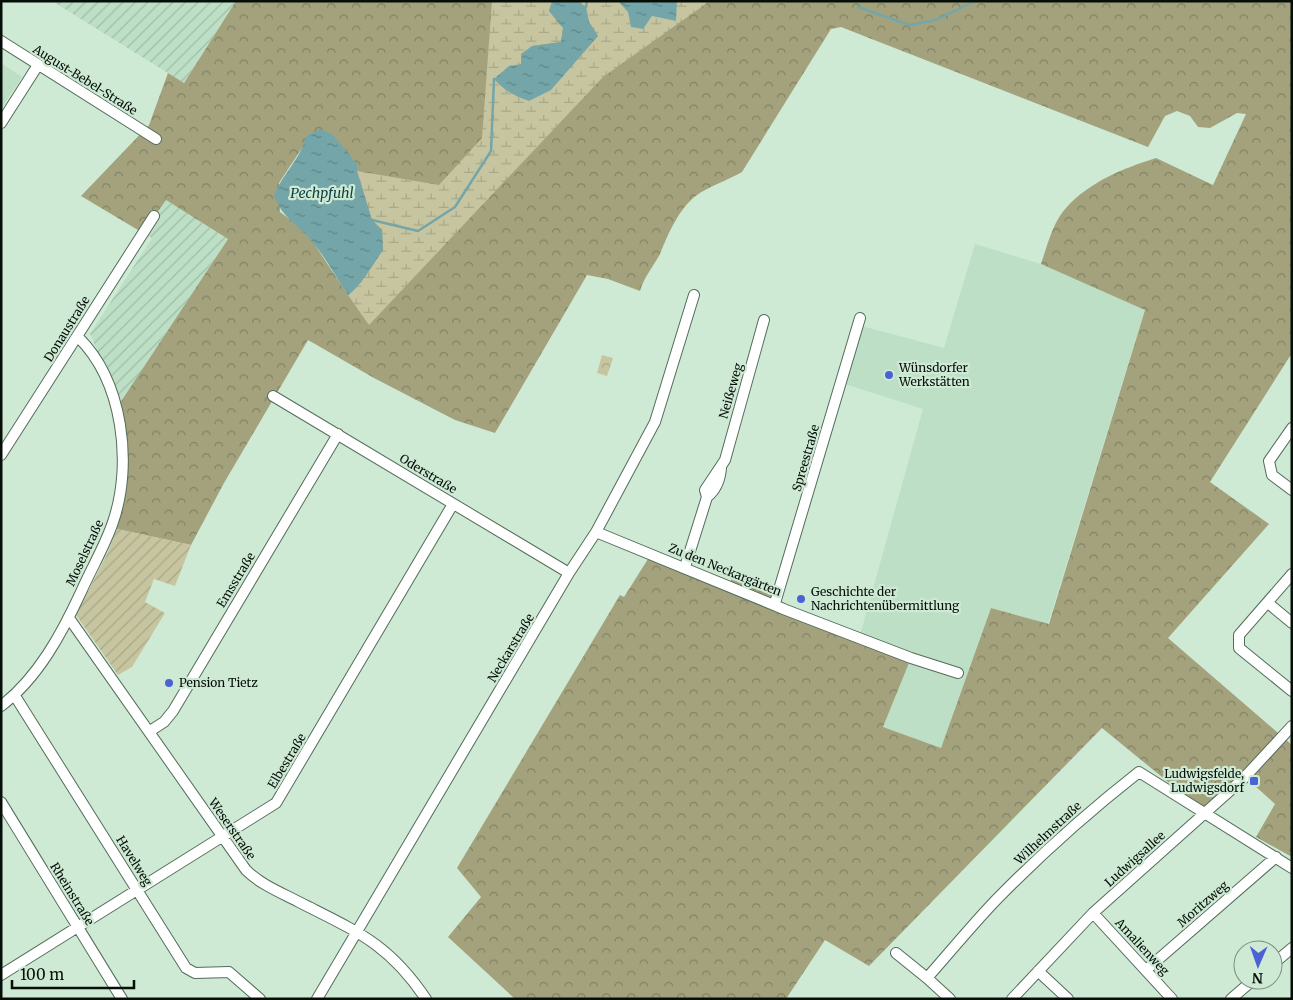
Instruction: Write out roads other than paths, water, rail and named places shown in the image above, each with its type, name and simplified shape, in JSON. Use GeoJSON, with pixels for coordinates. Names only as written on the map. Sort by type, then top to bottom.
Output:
{"type":"FeatureCollection","features":[{"type":"Feature","properties":{"kind":"street","name":"August-Bebel-Straße"},"geometry":{"type":"LineString","coordinates":[[1,42],[156,139]]}},
{"type":"Feature","properties":{"kind":"street"},"geometry":{"type":"LineString","coordinates":[[1,123],[38,65]]}},
{"type":"Feature","properties":{"kind":"street","name":"Donaustraße"},"geometry":{"type":"LineString","coordinates":[[1,455],[154,216]]}},
{"type":"Feature","properties":{"kind":"street","name":"Neckarstraße"},"geometry":{"type":"LineString","coordinates":[[317,999],[569,573],[596,532],[655,422],[694,295]]}},
{"type":"Feature","properties":{"kind":"street","name":"Spreestraße"},"geometry":{"type":"LineString","coordinates":[[775,603],[860,318]]}},
{"type":"Feature","properties":{"kind":"street","name":"Neißeweg"},"geometry":{"type":"LineString","coordinates":[[685,567],[706,498],[705,490],[721,468],[764,320]]}},
{"type":"Feature","properties":{"kind":"street","name":"Moselstraße"},"geometry":{"type":"LineString","coordinates":[[1,706],[15,696],[41,664],[69,618],[113,522],[120,492],[122,464],[116,405],[92,350],[78,337]]}},
{"type":"Feature","properties":{"kind":"street","name":"Oderstraße"},"geometry":{"type":"LineString","coordinates":[[273,396],[569,573]]}},
{"type":"Feature","properties":{"kind":"street"},"geometry":{"type":"LineString","coordinates":[[1292,428],[1269,461],[1272,475],[1292,490]]}},
{"type":"Feature","properties":{"kind":"street","name":"Emsstraße"},"geometry":{"type":"LineString","coordinates":[[150,731],[164,722],[174,711],[338,434]]}},
{"type":"Feature","properties":{"kind":"street","name":"Elbestraße"},"geometry":{"type":"LineString","coordinates":[[1,975],[276,803],[453,504]]}},
{"type":"Feature","properties":{"kind":"street","name":"Zu den Neckargärten"},"geometry":{"type":"LineString","coordinates":[[596,532],[911,658],[958,673]]}},
{"type":"Feature","properties":{"kind":"street"},"geometry":{"type":"LineString","coordinates":[[1292,574],[1239,636],[1238,648],[1292,691]]}},
{"type":"Feature","properties":{"kind":"street"},"geometry":{"type":"LineString","coordinates":[[1268,603],[1292,623]]}},
{"type":"Feature","properties":{"kind":"street","name":"Weserstraße"},"geometry":{"type":"LineString","coordinates":[[69,618],[150,731],[221,838],[254,878],[358,932],[384,949],[408,973],[426,999]]}},
{"type":"Feature","properties":{"kind":"street","name":"Havelweg"},"geometry":{"type":"LineString","coordinates":[[15,696],[186,968],[195,972],[229,972],[260,999]]}},
{"type":"Feature","properties":{"kind":"street","name":"Ludwigsallee"},"geometry":{"type":"LineString","coordinates":[[1012,999],[1093,913],[1243,780],[1292,726]]}},
{"type":"Feature","properties":{"kind":"street","name":"Wilhelmstraße"},"geometry":{"type":"LineString","coordinates":[[927,978],[995,901],[1039,857],[1082,817],[1139,772],[1206,814]]}},
{"type":"Feature","properties":{"kind":"street","name":"Rheinstraße"},"geometry":{"type":"LineString","coordinates":[[1,802],[122,999]]}},
{"type":"Feature","properties":{"kind":"street"},"geometry":{"type":"LineString","coordinates":[[1206,814],[1292,868]]}},
{"type":"Feature","properties":{"kind":"street","name":"Moritzweg"},"geometry":{"type":"LineString","coordinates":[[1146,970],[1276,857]]}},
{"type":"Feature","properties":{"kind":"street","name":"Amalienweg"},"geometry":{"type":"LineString","coordinates":[[1093,913],[1172,999]]}},
{"type":"Feature","properties":{"kind":"street"},"geometry":{"type":"LineString","coordinates":[[896,953],[950,999]]}},
{"type":"Feature","properties":{"kind":"street"},"geometry":{"type":"LineString","coordinates":[[1038,970],[1068,999]]}},
{"type":"Feature","properties":{"kind":"street"},"geometry":{"type":"LineString","coordinates":[[1231,999],[1241,990]]}},
{"type":"Feature","properties":{"kind":"water"},"geometry":{"type":"Polygon","coordinates":[[[552,1],[578,1],[586,7],[589,22],[598,36],[551,90],[529,101],[510,93],[494,79],[509,66],[521,64],[521,54],[532,46],[561,42],[563,28],[549,11],[552,1]]]}},
{"type":"Feature","properties":{"kind":"water"},"geometry":{"type":"Polygon","coordinates":[[[618,1],[677,1],[676,21],[652,16],[643,29],[631,27],[628,12],[618,1]]]}},
{"type":"Feature","properties":{"kind":"water","name":"Pechpfuhl"},"geometry":{"type":"Polygon","coordinates":[[[320,129],[332,134],[357,164],[357,171],[372,220],[382,230],[383,250],[363,280],[348,295],[318,249],[286,216],[274,196],[300,152],[306,136],[320,129]]]}},
{"type":"Feature","properties":{"kind":"waterway"},"geometry":{"type":"LineString","coordinates":[[586,7],[587,1]]}},
{"type":"Feature","properties":{"kind":"waterway"},"geometry":{"type":"LineString","coordinates":[[858,7],[909,25],[936,20],[975,1]]}},
{"type":"Feature","properties":{"kind":"waterway"},"geometry":{"type":"LineString","coordinates":[[372,220],[418,231],[455,207],[491,151],[494,79]]}},
{"type":"Feature","properties":{"kind":"place","name":"Wünsdorfer Werkstätten"},"geometry":{"type":"Point","coordinates":[889,375]}},
{"type":"Feature","properties":{"kind":"place","name":"Geschichte der Nachrichtenübermittlung"},"geometry":{"type":"Point","coordinates":[801,599]}},
{"type":"Feature","properties":{"kind":"place","name":"Pension Tietz"},"geometry":{"type":"Point","coordinates":[169,683]}},
{"type":"Feature","properties":{"kind":"place","name":"Ludwigsfelde, Ludwigsdorf"},"geometry":{"type":"Point","coordinates":[1254,781]}}]}
